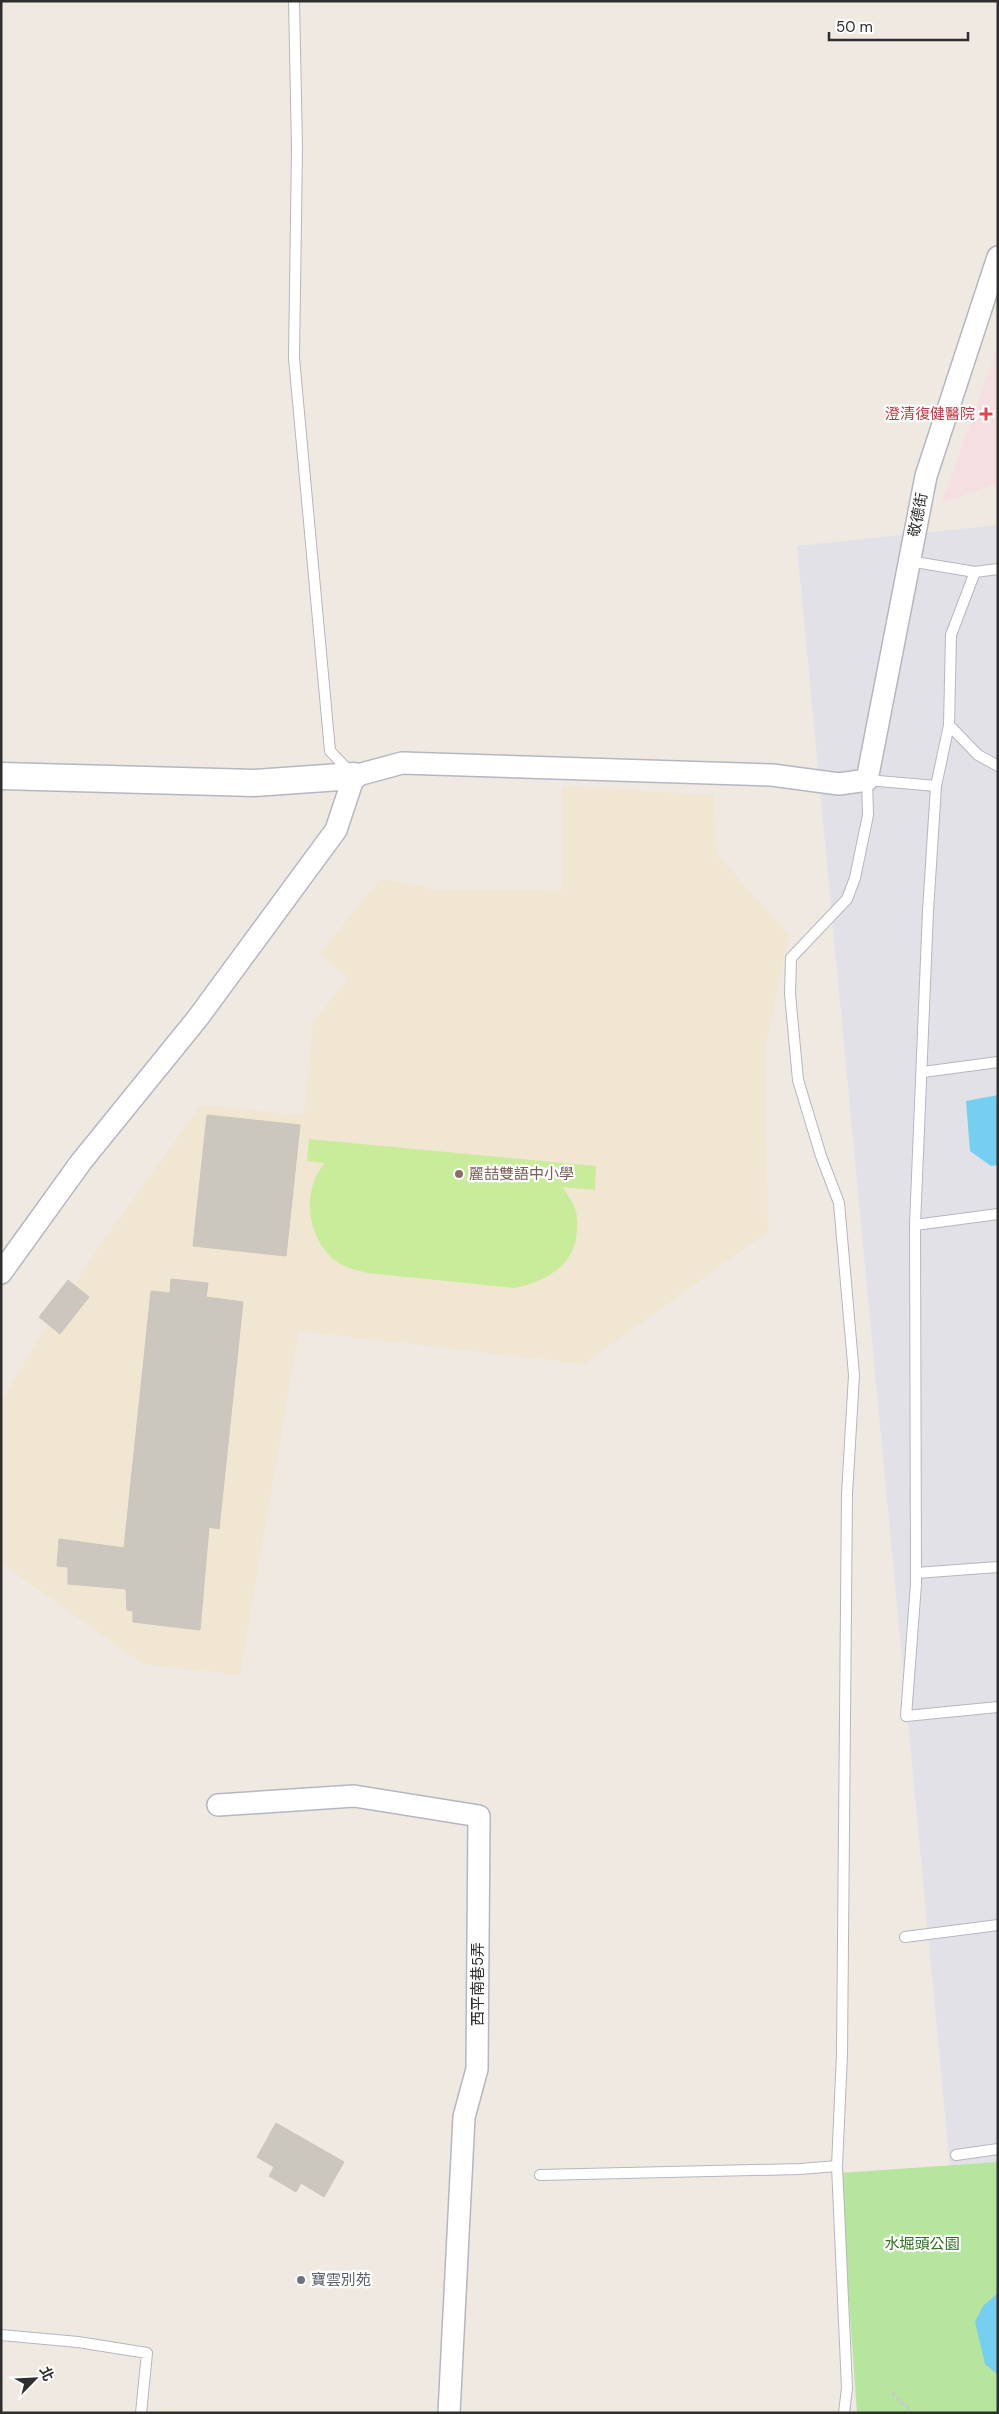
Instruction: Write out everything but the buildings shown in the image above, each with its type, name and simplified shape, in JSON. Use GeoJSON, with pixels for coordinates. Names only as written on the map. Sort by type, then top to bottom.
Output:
{"type":"FeatureCollection","features":[{"type":"Feature","properties":{"kind":"street","name":"敬德街"},"geometry":{"type":"LineString","coordinates":[[867,780],[926,476],[998,257]]}},
{"type":"Feature","properties":{"kind":"street"},"geometry":{"type":"LineString","coordinates":[[1,776],[254,783],[354,776],[402,763],[772,775],[839,784],[867,780]]}},
{"type":"Feature","properties":{"kind":"street"},"geometry":{"type":"LineString","coordinates":[[1,1272],[81,1162],[197,1019],[336,830],[354,776]]}},
{"type":"Feature","properties":{"kind":"street","name":"西平南巷5弄"},"geometry":{"type":"LineString","coordinates":[[218,1805],[354,1796],[479,1816],[477,2069],[464,2117],[449,2413]]}},
{"type":"Feature","properties":{"kind":"lane"},"geometry":{"type":"LineString","coordinates":[[294,1],[297,148],[294,358],[330,751],[354,776]]}},
{"type":"Feature","properties":{"kind":"lane"},"geometry":{"type":"LineString","coordinates":[[909,561],[975,572],[998,569]]}},
{"type":"Feature","properties":{"kind":"lane"},"geometry":{"type":"LineString","coordinates":[[975,572],[951,635],[949,725],[936,786],[928,911],[923,1072],[915,1225],[916,1574],[906,1716],[998,1707]]}},
{"type":"Feature","properties":{"kind":"lane"},"geometry":{"type":"LineString","coordinates":[[949,725],[978,755],[998,766]]}},
{"type":"Feature","properties":{"kind":"lane"},"geometry":{"type":"LineString","coordinates":[[844,2413],[847,2388],[837,2166],[842,2054],[847,1494],[854,1375],[839,1203],[821,1156],[798,1080],[790,994],[791,958],[848,899],[855,878],[868,815],[867,780],[936,786]]}},
{"type":"Feature","properties":{"kind":"lane"},"geometry":{"type":"LineString","coordinates":[[923,1072],[998,1062]]}},
{"type":"Feature","properties":{"kind":"lane"},"geometry":{"type":"LineString","coordinates":[[915,1225],[998,1214]]}},
{"type":"Feature","properties":{"kind":"lane"},"geometry":{"type":"LineString","coordinates":[[916,1574],[998,1567]]}},
{"type":"Feature","properties":{"kind":"lane"},"geometry":{"type":"LineString","coordinates":[[905,1937],[998,1925]]}},
{"type":"Feature","properties":{"kind":"lane"},"geometry":{"type":"LineString","coordinates":[[956,2155],[998,2149]]}},
{"type":"Feature","properties":{"kind":"lane"},"geometry":{"type":"LineString","coordinates":[[540,2175],[800,2169],[837,2166]]}},
{"type":"Feature","properties":{"kind":"lane"},"geometry":{"type":"LineString","coordinates":[[1,2335],[78,2342],[147,2353],[141,2413]]}},
{"type":"Feature","properties":{"kind":"path"},"geometry":{"type":"LineString","coordinates":[[892,2393],[913,2413]]}},
{"type":"Feature","properties":{"kind":"shaded area","name":"澄清復健醫院"},"geometry":{"type":"Polygon","coordinates":[[[998,346],[998,483],[942,503],[998,346]]]}},
{"type":"Feature","properties":{"kind":"shaded area"},"geometry":{"type":"Polygon","coordinates":[[[998,525],[998,2163],[950,2167],[797,546],[998,525]]]}},
{"type":"Feature","properties":{"kind":"shaded area","name":"麗喆雙語中小學"},"geometry":{"type":"Polygon","coordinates":[[[563,786],[714,795],[717,854],[789,935],[765,1050],[768,1232],[584,1364],[299,1331],[240,1675],[143,1664],[1,1563],[1,1402],[45,1329],[98,1248],[201,1105],[304,1115],[313,1023],[348,978],[320,954],[381,878],[436,890],[563,889],[563,786]]]}},
{"type":"Feature","properties":{"kind":"green space"},"geometry":{"type":"Polygon","coordinates":[[[309,1139],[596,1166],[595,1190],[563,1187],[573,1204],[576,1214],[575,1243],[565,1263],[547,1277],[514,1288],[368,1273],[340,1264],[323,1248],[317,1237],[312,1224],[310,1198],[318,1173],[325,1163],[307,1161],[309,1139]]]}},
{"type":"Feature","properties":{"kind":"green space","name":"水堀頭公園"},"geometry":{"type":"Polygon","coordinates":[[[998,2162],[998,2413],[857,2413],[840,2173],[998,2162]]]}},
{"type":"Feature","properties":{"kind":"water"},"geometry":{"type":"Polygon","coordinates":[[[998,1095],[998,1165],[991,1166],[970,1151],[966,1101],[998,1095]]]}},
{"type":"Feature","properties":{"kind":"water"},"geometry":{"type":"Polygon","coordinates":[[[998,2293],[998,2375],[985,2364],[975,2322],[983,2306],[998,2293]]]}},
{"type":"Feature","properties":{"kind":"place","name":"澄清復健醫院"},"geometry":{"type":"Point","coordinates":[986,414]}},
{"type":"Feature","properties":{"kind":"place","name":"麗喆雙語中小學"},"geometry":{"type":"Point","coordinates":[459,1174]}},
{"type":"Feature","properties":{"kind":"place","name":"寶雲別苑"},"geometry":{"type":"Point","coordinates":[301,2280]}}]}
